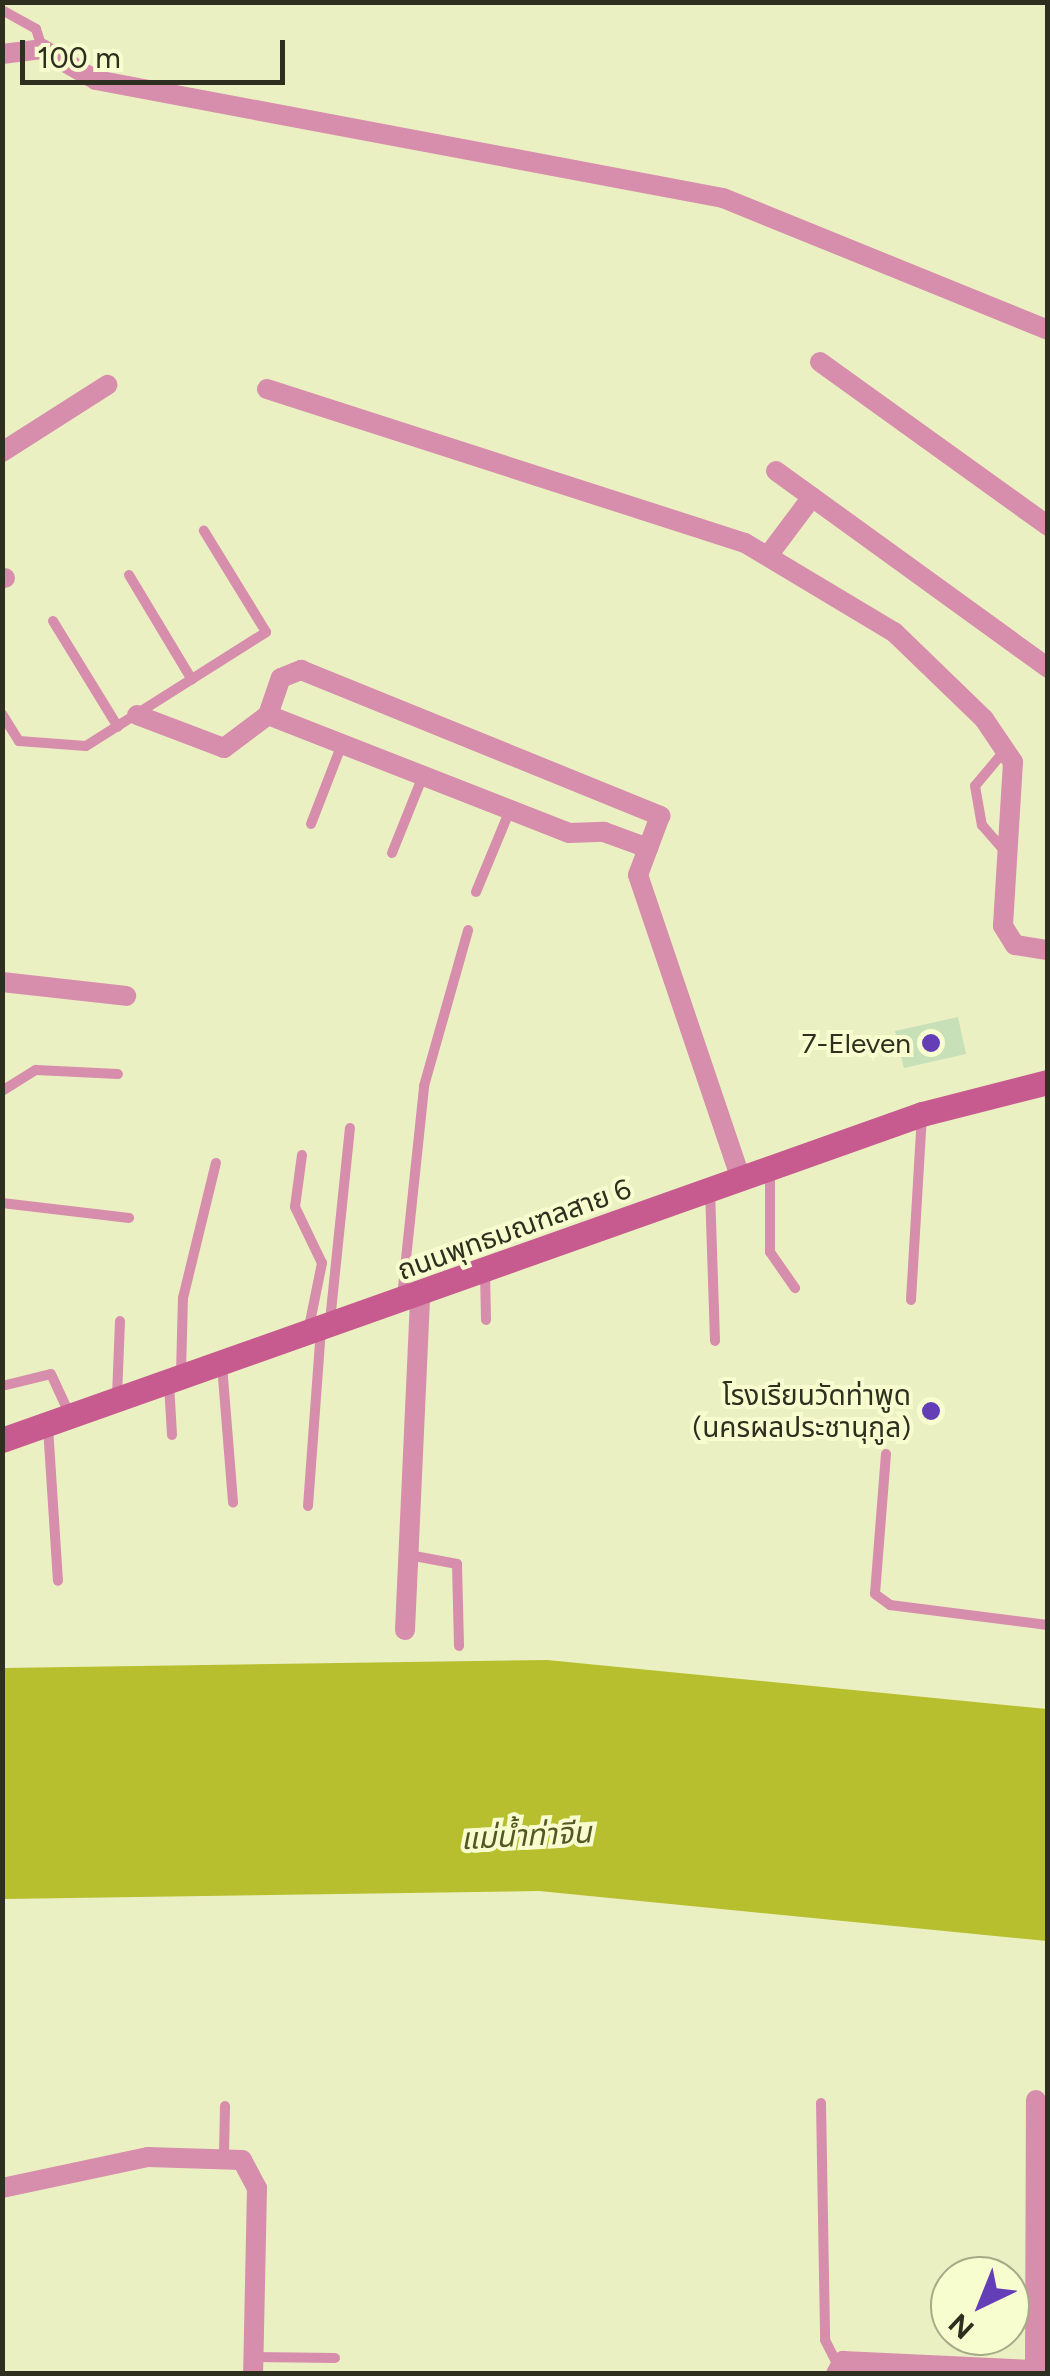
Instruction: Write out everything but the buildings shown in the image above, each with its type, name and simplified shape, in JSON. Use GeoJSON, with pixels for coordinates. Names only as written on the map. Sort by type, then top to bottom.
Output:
{"type":"FeatureCollection","features":[{"type":"Feature","properties":{"kind":"main road","name":"ถนนพุทธมณฑลสาย 6"},"geometry":{"type":"LineString","coordinates":[[2,1440],[411,1299],[922,1114],[1048,1082]]}},
{"type":"Feature","properties":{"kind":"street"},"geometry":{"type":"LineString","coordinates":[[2,54],[42,49],[96,80],[723,198],[1048,330]]}},
{"type":"Feature","properties":{"kind":"street"},"geometry":{"type":"LineString","coordinates":[[820,362],[1048,526]]}},
{"type":"Feature","properties":{"kind":"street"},"geometry":{"type":"LineString","coordinates":[[2,452],[106,384]]}},
{"type":"Feature","properties":{"kind":"street"},"geometry":{"type":"LineString","coordinates":[[266,389],[770,553],[894,632],[1006,749],[1016,798],[1003,926],[1016,945],[1048,950]]}},
{"type":"Feature","properties":{"kind":"street"},"geometry":{"type":"LineString","coordinates":[[776,471],[1048,668]]}},
{"type":"Feature","properties":{"kind":"street"},"geometry":{"type":"LineString","coordinates":[[770,553],[812,497]]}},
{"type":"Feature","properties":{"kind":"street"},"geometry":{"type":"LineString","coordinates":[[137,716],[224,748],[268,715],[281,678],[301,670],[660,816],[638,875],[740,1177]]}},
{"type":"Feature","properties":{"kind":"street"},"geometry":{"type":"LineString","coordinates":[[268,715],[510,810],[648,848]]}},
{"type":"Feature","properties":{"kind":"street"},"geometry":{"type":"LineString","coordinates":[[2,982],[126,996]]}},
{"type":"Feature","properties":{"kind":"street"},"geometry":{"type":"LineString","coordinates":[[405,1630],[411,1299]]}},
{"type":"Feature","properties":{"kind":"street"},"geometry":{"type":"LineString","coordinates":[[836,2368],[1039,2372],[1036,2100]]}},
{"type":"Feature","properties":{"kind":"street"},"geometry":{"type":"LineString","coordinates":[[2,2188],[148,2157],[224,2154],[256,2176],[253,2366]]}},
{"type":"Feature","properties":{"kind":"lane"},"geometry":{"type":"LineString","coordinates":[[2,10],[36,29],[42,49]]}},
{"type":"Feature","properties":{"kind":"lane"},"geometry":{"type":"LineString","coordinates":[[2,714],[19,741],[86,746],[266,632],[204,531]]}},
{"type":"Feature","properties":{"kind":"lane"},"geometry":{"type":"LineString","coordinates":[[130,575],[192,680]]}},
{"type":"Feature","properties":{"kind":"lane"},"geometry":{"type":"LineString","coordinates":[[53,621],[118,727]]}},
{"type":"Feature","properties":{"kind":"lane"},"geometry":{"type":"LineString","coordinates":[[311,824],[342,744]]}},
{"type":"Feature","properties":{"kind":"lane"},"geometry":{"type":"LineString","coordinates":[[1006,749],[975,786],[975,808],[1010,858]]}},
{"type":"Feature","properties":{"kind":"lane"},"geometry":{"type":"LineString","coordinates":[[392,853],[423,776]]}},
{"type":"Feature","properties":{"kind":"lane"},"geometry":{"type":"LineString","coordinates":[[476,892],[510,810]]}},
{"type":"Feature","properties":{"kind":"lane"},"geometry":{"type":"LineString","coordinates":[[411,1299],[424,1086],[468,930]]}},
{"type":"Feature","properties":{"kind":"lane"},"geometry":{"type":"LineString","coordinates":[[2,1092],[36,1070],[118,1074]]}},
{"type":"Feature","properties":{"kind":"lane"},"geometry":{"type":"LineString","coordinates":[[911,1300],[922,1114]]}},
{"type":"Feature","properties":{"kind":"lane"},"geometry":{"type":"LineString","coordinates":[[320,1329],[350,1128]]}},
{"type":"Feature","properties":{"kind":"lane"},"geometry":{"type":"LineString","coordinates":[[302,1155],[295,1206],[322,1263],[308,1506]]}},
{"type":"Feature","properties":{"kind":"lane"},"geometry":{"type":"LineString","coordinates":[[172,1435],[183,1298],[216,1163]]}},
{"type":"Feature","properties":{"kind":"lane"},"geometry":{"type":"LineString","coordinates":[[770,1167],[770,1252],[796,1288]]}},
{"type":"Feature","properties":{"kind":"lane"},"geometry":{"type":"LineString","coordinates":[[710,1188],[715,1341]]}},
{"type":"Feature","properties":{"kind":"lane"},"geometry":{"type":"LineString","coordinates":[[2,1203],[129,1218]]}},
{"type":"Feature","properties":{"kind":"lane"},"geometry":{"type":"LineString","coordinates":[[486,1272],[486,1320]]}},
{"type":"Feature","properties":{"kind":"lane"},"geometry":{"type":"LineString","coordinates":[[117,1402],[120,1320]]}},
{"type":"Feature","properties":{"kind":"lane"},"geometry":{"type":"LineString","coordinates":[[222,1365],[232,1503]]}},
{"type":"Feature","properties":{"kind":"lane"},"geometry":{"type":"LineString","coordinates":[[2,1386],[51,1374],[60,1422],[58,1581]]}},
{"type":"Feature","properties":{"kind":"lane"},"geometry":{"type":"LineString","coordinates":[[886,1454],[876,1594],[890,1604],[1048,1625]]}},
{"type":"Feature","properties":{"kind":"lane"},"geometry":{"type":"LineString","coordinates":[[408,1556],[457,1564],[459,1646]]}},
{"type":"Feature","properties":{"kind":"lane"},"geometry":{"type":"LineString","coordinates":[[821,2103],[825,2340],[836,2368]]}},
{"type":"Feature","properties":{"kind":"lane"},"geometry":{"type":"LineString","coordinates":[[224,2154],[225,2106]]}},
{"type":"Feature","properties":{"kind":"lane"},"geometry":{"type":"LineString","coordinates":[[253,2366],[335,2358]]}},
{"type":"Feature","properties":{"kind":"water","name":"แม่น้ำท่าจีน"},"geometry":{"type":"Polygon","coordinates":[[[547,1660],[1047,1709],[1047,1941],[539,1891],[3,1899],[3,1668],[547,1660]]]}},
{"type":"Feature","properties":{"kind":"place","name":"7-Eleven"},"geometry":{"type":"Point","coordinates":[931,1043]}},
{"type":"Feature","properties":{"kind":"place","name":"โรงเรียนวัดท่าพูด (นครผลประชานุกูล)"},"geometry":{"type":"Point","coordinates":[931,1411]}}]}
